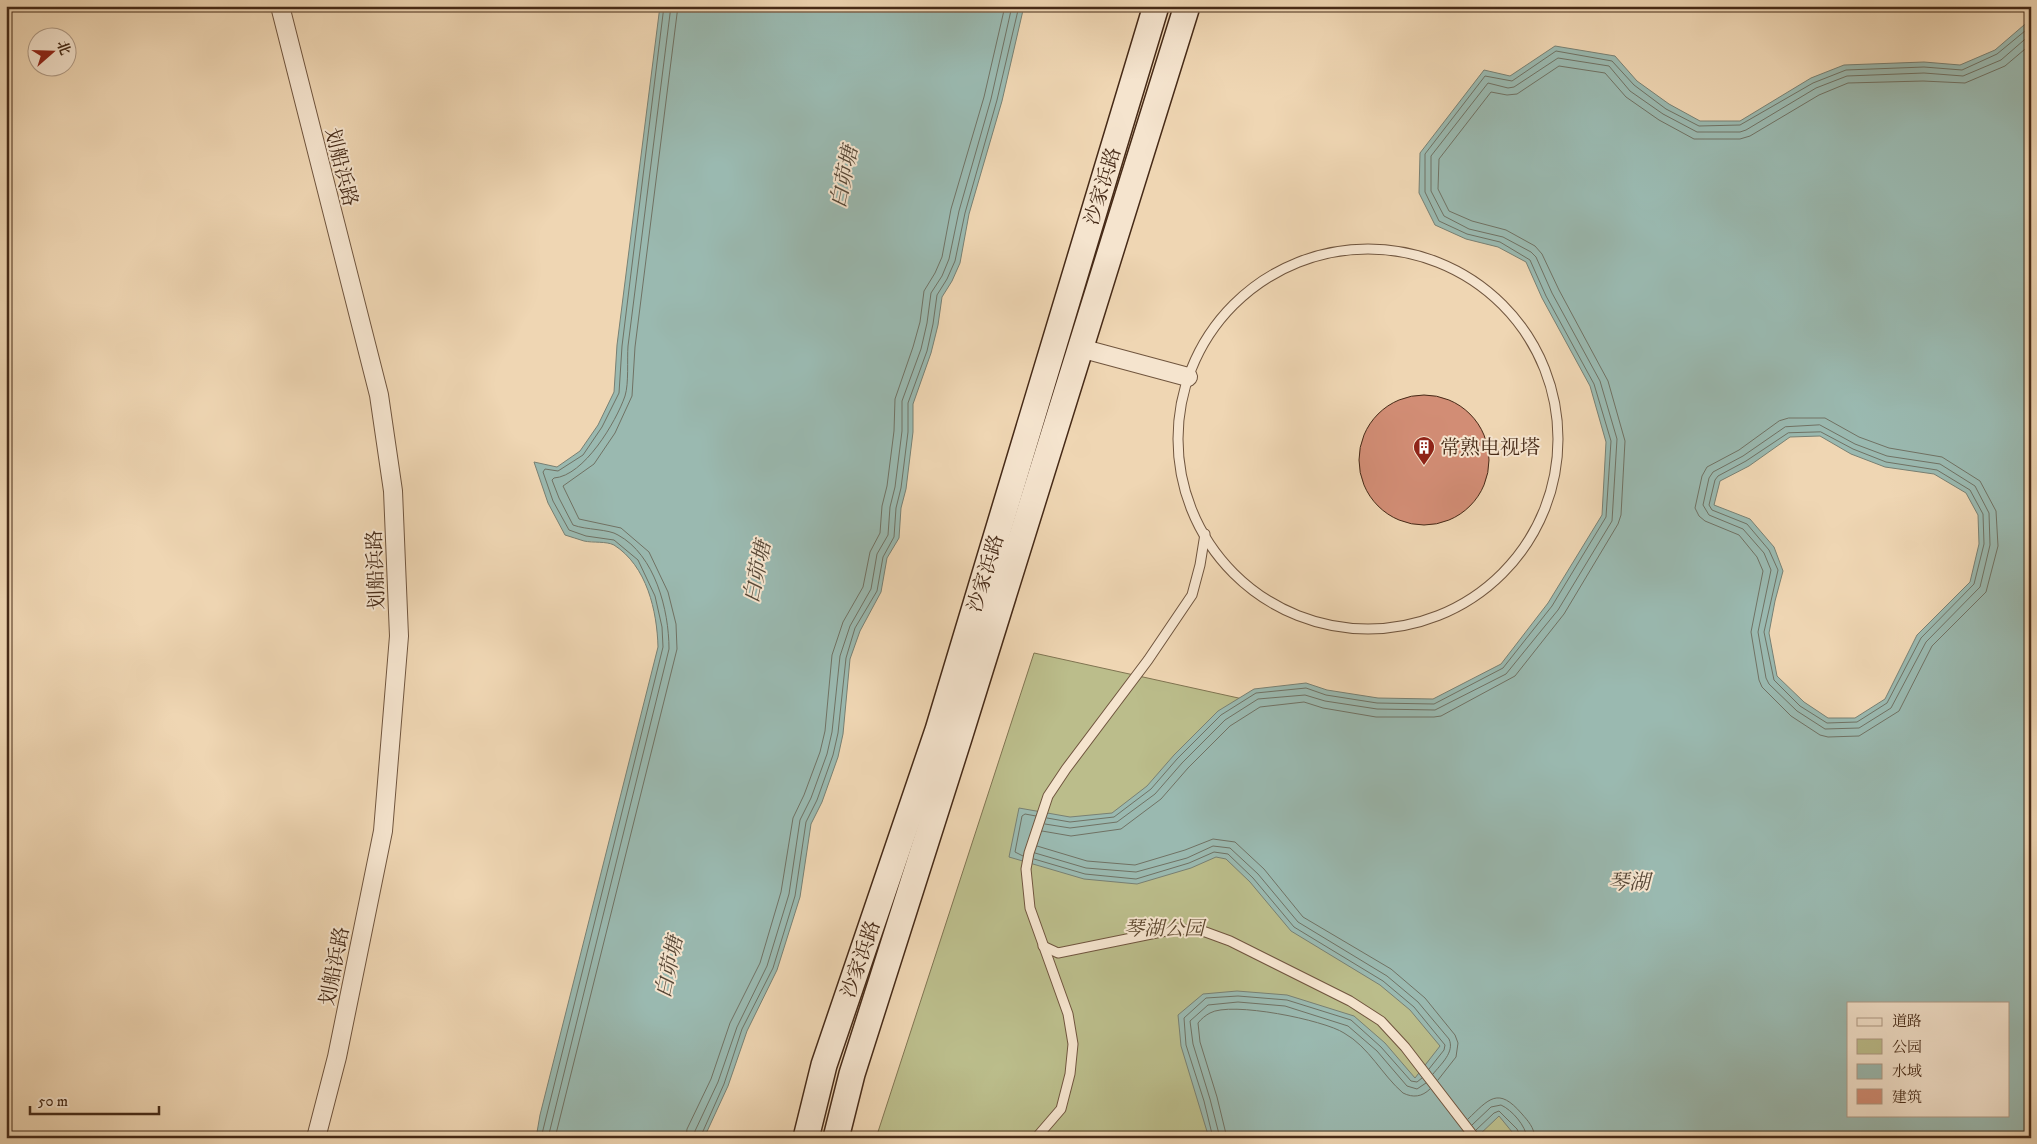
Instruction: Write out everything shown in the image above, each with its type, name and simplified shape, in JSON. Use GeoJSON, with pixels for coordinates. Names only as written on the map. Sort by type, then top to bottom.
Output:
{"type":"FeatureCollection","features":[{"type":"Feature","properties":{"kind":"main road","name":"沙家浜路"},"geometry":{"type":"LineString","coordinates":[[806,1138],[824,1065],[938,730],[1156,6]]}},
{"type":"Feature","properties":{"kind":"main road","name":"沙家浜路"},"geometry":{"type":"LineString","coordinates":[[836,1138],[852,1074],[1187,6]]}},
{"type":"Feature","properties":{"kind":"street","name":"划船浜路"},"geometry":{"type":"LineString","coordinates":[[280,6],[379,395],[393,491],[399,636],[383,832],[337,1057],[316,1138]]}},
{"type":"Feature","properties":{"kind":"street"},"geometry":{"type":"LineString","coordinates":[[1080,348],[1188,377]]}},
{"type":"Feature","properties":{"kind":"lane"},"geometry":{"type":"LineString","coordinates":[[1353,248],[1399,250],[1443,263],[1483,287],[1516,319],[1542,361],[1556,409],[1558,458],[1546,506],[1523,550],[1490,586],[1448,613],[1401,628],[1352,629],[1303,619],[1260,596],[1223,562],[1204,534],[1196,521],[1181,477],[1177,431],[1185,385],[1203,343],[1230,306],[1266,277],[1308,257],[1353,248]]}},
{"type":"Feature","properties":{"kind":"lane"},"geometry":{"type":"LineString","coordinates":[[1036,1138],[1061,1109],[1070,1074],[1073,1044],[1068,1014],[1030,908],[1026,869],[1029,853],[1048,796],[1148,660],[1192,595],[1200,565],[1204,534]]}},
{"type":"Feature","properties":{"kind":"lane"},"geometry":{"type":"LineString","coordinates":[[1043,946],[1058,953],[1176,929],[1200,930],[1230,941],[1350,1001],[1381,1021],[1406,1047],[1475,1138]]}},
{"type":"Feature","properties":{"kind":"green space","name":"琴湖公园"},"geometry":{"type":"Polygon","coordinates":[[[1034,653],[1252,701],[1595,1138],[876,1138],[1034,653]]]}},
{"type":"Feature","properties":{"kind":"water","name":"白茆塘"},"geometry":{"type":"Polygon","coordinates":[[[660,6],[1024,6],[1002,101],[969,214],[960,263],[942,297],[931,353],[913,404],[913,432],[906,489],[901,508],[899,538],[887,558],[881,592],[860,631],[850,659],[843,734],[838,757],[822,802],[811,824],[800,897],[777,970],[747,1031],[728,1086],[704,1138],[536,1138],[540,1115],[658,647],[652,604],[648,590],[635,565],[614,545],[584,541],[565,535],[548,503],[534,462],[557,467],[580,451],[598,425],[614,392],[617,345],[660,6]]]}},
{"type":"Feature","properties":{"kind":"water","name":"琴湖"},"geometry":{"type":"Polygon","coordinates":[[[2031,19],[2031,1138],[1517,1138],[1499,1116],[1476,1138],[1209,1138],[1181,1046],[1178,1015],[1203,994],[1237,991],[1287,995],[1354,1016],[1385,1043],[1415,1078],[1440,1046],[1410,1010],[1380,985],[1291,931],[1250,882],[1226,859],[1216,857],[1191,868],[1137,884],[1084,879],[1009,857],[1019,808],[1070,817],[1112,813],[1147,786],[1174,755],[1218,711],[1254,689],[1306,683],[1327,690],[1378,698],[1433,699],[1501,664],[1548,603],[1602,515],[1606,442],[1590,386],[1542,298],[1526,262],[1498,247],[1466,239],[1435,225],[1419,193],[1420,153],[1484,70],[1510,76],[1555,46],[1615,56],[1637,81],[1669,104],[1700,121],[1740,121],[1811,78],[1844,65],[1924,62],[1960,65],[1995,50],[2031,19]],[[1820,436],[1790,437],[1749,466],[1720,481],[1714,505],[1750,519],[1774,547],[1783,571],[1769,633],[1777,676],[1804,702],[1828,718],[1855,718],[1885,699],[1917,635],[1970,582],[1979,544],[1978,515],[1966,493],[1934,474],[1885,467],[1851,454],[1820,436]]]}},
{"type":"Feature","properties":{"kind":"building","name":"常熟电视塔"},"geometry":{"type":"Polygon","coordinates":[[[1424,395],[1437,396],[1449,400],[1470,414],[1484,435],[1488,447],[1488,473],[1484,485],[1470,506],[1449,520],[1437,524],[1424,525],[1411,524],[1399,520],[1378,506],[1364,485],[1360,473],[1359,460],[1360,447],[1364,435],[1378,414],[1399,400],[1411,396],[1424,395]]]}},
{"type":"Feature","properties":{"kind":"place","name":"常熟电视塔"},"geometry":{"type":"Point","coordinates":[1424,466]}}]}
